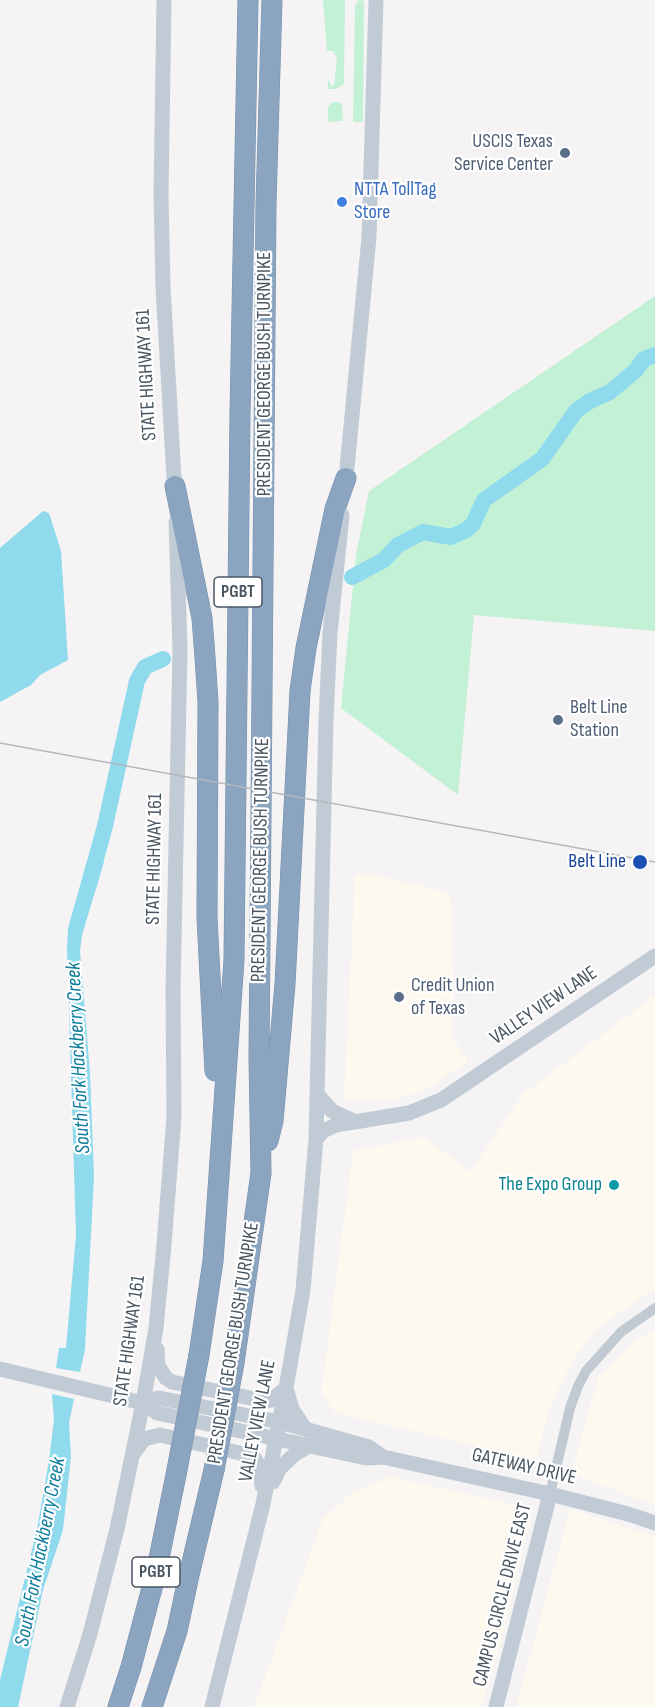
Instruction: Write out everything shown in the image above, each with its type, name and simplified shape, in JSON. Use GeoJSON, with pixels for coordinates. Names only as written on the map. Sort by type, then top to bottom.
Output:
{"type":"FeatureCollection","features":[{"type":"Feature","properties":{"kind":"highway","name":"PRESIDENT GEORGE BUSH TURNPIKE"},"geometry":{"type":"LineString","coordinates":[[118,1707],[156,1573],[176,1475],[199,1354],[213,1261],[219,1183],[234,960],[240,402],[248,0]]}},
{"type":"Feature","properties":{"kind":"highway","name":"PRESIDENT GEORGE BUSH TURNPIKE"},"geometry":{"type":"LineString","coordinates":[[152,1707],[177,1631],[214,1470],[234,1363],[261,1173],[259,1057],[266,203],[272,0]]}},
{"type":"Feature","properties":{"kind":"highway"},"geometry":{"type":"LineString","coordinates":[[261,1173],[273,1121],[285,984],[300,691],[306,648],[335,509],[346,478]]}},
{"type":"Feature","properties":{"kind":"highway"},"geometry":{"type":"LineString","coordinates":[[175,486],[202,618],[208,702],[207,918],[216,1067],[215,1155],[219,1183]]}},
{"type":"Feature","properties":{"kind":"highway"},"geometry":{"type":"LineString","coordinates":[[165,1707],[177,1631]]}},
{"type":"Feature","properties":{"kind":"highway"},"geometry":{"type":"LineString","coordinates":[[108,1707],[131,1667]]}},
{"type":"Feature","properties":{"kind":"main road","name":"STATE HIGHWAY 161"},"geometry":{"type":"LineString","coordinates":[[68,1707],[117,1530],[143,1403],[156,1328],[174,1117],[173,990],[180,650],[175,486],[162,277],[164,0]]}},
{"type":"Feature","properties":{"kind":"main road"},"geometry":{"type":"LineString","coordinates":[[316,1139],[329,658],[369,237],[376,0]]}},
{"type":"Feature","properties":{"kind":"main road","name":"VALLEY VIEW LANE"},"geometry":{"type":"LineString","coordinates":[[212,1707],[263,1504],[280,1422],[303,1290],[316,1139],[323,1131],[333,1126],[354,1120],[420,1110],[441,1100],[655,956]]}},
{"type":"Feature","properties":{"kind":"main road"},"geometry":{"type":"LineString","coordinates":[[318,1095],[332,1111],[354,1120]]}},
{"type":"Feature","properties":{"kind":"main road"},"geometry":{"type":"LineString","coordinates":[[156,1328],[158,1366],[166,1378],[172,1382],[265,1401],[271,1400],[286,1388],[292,1409],[304,1427]]}},
{"type":"Feature","properties":{"kind":"main road","name":"GATEWAY DRIVE"},"geometry":{"type":"LineString","coordinates":[[0,1369],[143,1403],[157,1413],[366,1458],[383,1457],[550,1494],[655,1523]]}},
{"type":"Feature","properties":{"kind":"main road","name":"GATEWAY DRIVE"},"geometry":{"type":"LineString","coordinates":[[143,1403],[159,1398],[304,1427],[375,1449],[383,1457]]}},
{"type":"Feature","properties":{"kind":"main road"},"geometry":{"type":"LineString","coordinates":[[132,1455],[144,1439],[160,1434],[253,1456],[260,1467],[263,1504]]}},
{"type":"Feature","properties":{"kind":"main road"},"geometry":{"type":"LineString","coordinates":[[263,1504],[280,1468],[295,1454],[309,1446]]}},
{"type":"Feature","properties":{"kind":"main road","name":"CAMPUS CIRCLE DRIVE EAST"},"geometry":{"type":"LineString","coordinates":[[496,1707],[550,1494]]}},
{"type":"Feature","properties":{"kind":"street"},"geometry":{"type":"LineString","coordinates":[[550,1494],[570,1408],[582,1378],[600,1353],[621,1332],[655,1308]]}},
{"type":"Feature","properties":{"kind":"shaded area"},"geometry":{"type":"Polygon","coordinates":[[[369,874],[447,892],[451,902],[454,1005],[452,1036],[468,1062],[423,1091],[401,1098],[376,1101],[344,1099],[355,876],[369,874]]]}},
{"type":"Feature","properties":{"kind":"shaded area"},"geometry":{"type":"Polygon","coordinates":[[[655,995],[655,1289],[595,1330],[572,1362],[552,1401],[536,1460],[336,1413],[321,1394],[353,1151],[424,1137],[470,1172],[524,1093],[655,995]]]}},
{"type":"Feature","properties":{"kind":"shaded area"},"geometry":{"type":"Polygon","coordinates":[[[655,1328],[655,1505],[571,1474],[598,1378],[631,1344],[655,1328]]]}},
{"type":"Feature","properties":{"kind":"shaded area"},"geometry":{"type":"Polygon","coordinates":[[[391,1477],[533,1509],[497,1658],[481,1707],[254,1707],[323,1519],[354,1491],[391,1477]]]}},
{"type":"Feature","properties":{"kind":"shaded area"},"geometry":{"type":"Polygon","coordinates":[[[570,1509],[655,1537],[655,1707],[516,1707],[570,1509]]]}},
{"type":"Feature","properties":{"kind":"green space"},"geometry":{"type":"Polygon","coordinates":[[[323,0],[345,0],[344,84],[336,89],[328,89],[328,81],[331,86],[334,85],[337,58],[333,51],[327,51],[323,0]]]}},
{"type":"Feature","properties":{"kind":"green space"},"geometry":{"type":"Polygon","coordinates":[[[359,0],[364,1],[363,122],[353,122],[355,6],[359,0]]]}},
{"type":"Feature","properties":{"kind":"green space"},"geometry":{"type":"Polygon","coordinates":[[[332,102],[339,102],[342,105],[343,121],[328,122],[328,107],[332,102]]]}},
{"type":"Feature","properties":{"kind":"green space"},"geometry":{"type":"Polygon","coordinates":[[[655,296],[655,631],[474,615],[458,795],[341,708],[356,555],[369,491],[655,296]]]}},
{"type":"Feature","properties":{"kind":"water"},"geometry":{"type":"Polygon","coordinates":[[[43,511],[49,513],[61,551],[68,660],[40,675],[31,685],[0,702],[0,548],[43,511]]]}},
{"type":"Feature","properties":{"kind":"water"},"geometry":{"type":"Polygon","coordinates":[[[87,861],[104,862],[82,935],[80,951],[90,1073],[94,1177],[85,1349],[80,1372],[56,1368],[59,1348],[66,1348],[76,1235],[68,928],[87,861]]]}},
{"type":"Feature","properties":{"kind":"water"},"geometry":{"type":"Polygon","coordinates":[[[52,1394],[74,1399],[69,1423],[71,1456],[63,1530],[43,1590],[18,1707],[0,1707],[0,1680],[37,1529],[49,1461],[54,1419],[52,1394]]]}},
{"type":"Feature","properties":{"kind":"waterway","name":"South Fork Hackberry Creek"},"geometry":{"type":"LineString","coordinates":[[352,577],[384,560],[398,545],[423,532],[451,537],[466,530],[473,524],[484,500],[542,459],[576,411],[590,401],[610,392],[636,370],[644,359],[655,355]]}},
{"type":"Feature","properties":{"kind":"waterway","name":"South Fork Hackberry Creek"},"geometry":{"type":"LineString","coordinates":[[89,884],[105,826],[137,681],[145,667],[163,659]]}},
{"type":"Feature","properties":{"kind":"tram line"},"geometry":{"type":"LineString","coordinates":[[0,743],[655,862]]}},
{"type":"Feature","properties":{"kind":"place","name":"USCIS Texas Service Center"},"geometry":{"type":"Point","coordinates":[565,153]}},
{"type":"Feature","properties":{"kind":"place","name":"NTTA TollTag Store"},"geometry":{"type":"Point","coordinates":[342,202]}},
{"type":"Feature","properties":{"kind":"place","name":"Belt Line Station"},"geometry":{"type":"Point","coordinates":[558,720]}},
{"type":"Feature","properties":{"kind":"place","name":"Belt Line"},"geometry":{"type":"Point","coordinates":[640,862]}},
{"type":"Feature","properties":{"kind":"place","name":"Credit Union of Texas"},"geometry":{"type":"Point","coordinates":[399,997]}},
{"type":"Feature","properties":{"kind":"place","name":"The Expo Group"},"geometry":{"type":"Point","coordinates":[614,1185]}}]}
